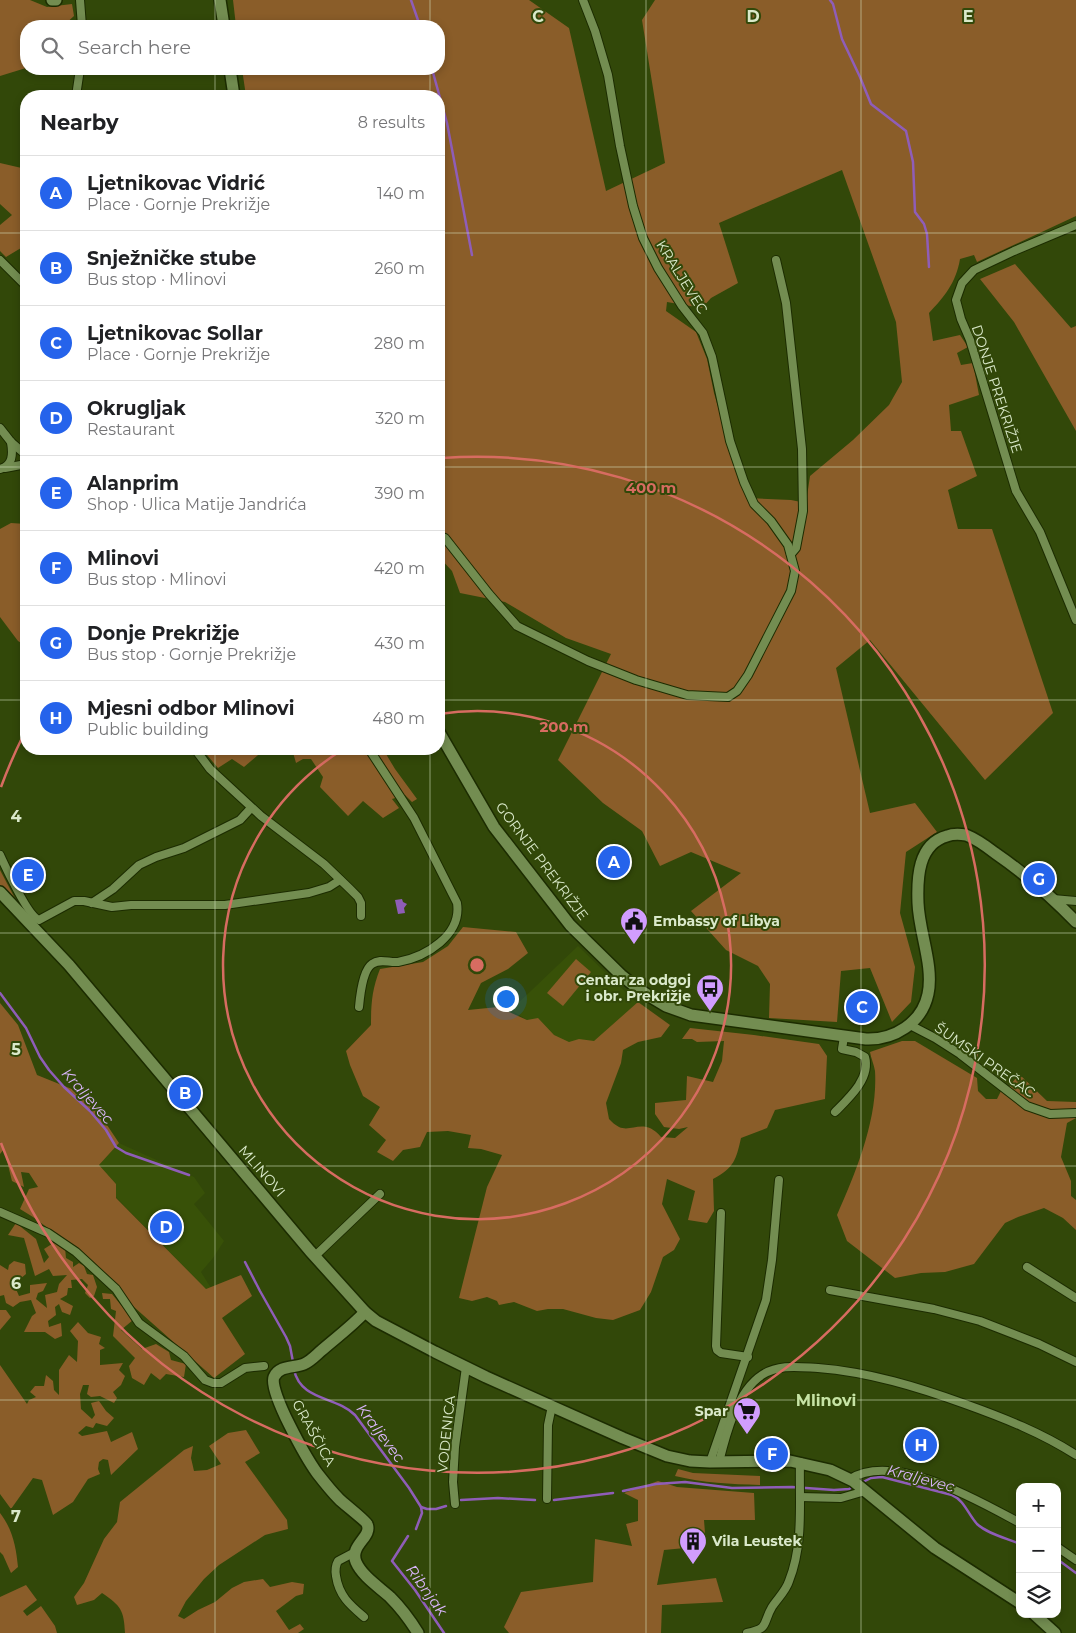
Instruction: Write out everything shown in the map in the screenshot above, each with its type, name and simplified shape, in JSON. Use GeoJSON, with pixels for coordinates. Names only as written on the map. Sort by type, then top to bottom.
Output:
{"type":"FeatureCollection","features":[{"type":"Feature","properties":{"kind":"street"},"geometry":{"type":"LineString","coordinates":[[80,0],[82,20]]}},
{"type":"Feature","properties":{"kind":"street"},"geometry":{"type":"LineString","coordinates":[[220,0],[223,20]]}},
{"type":"Feature","properties":{"kind":"street","name":"KRALJEVEC"},"geometry":{"type":"LineString","coordinates":[[445,538],[488,594],[517,626],[588,661],[636,680],[687,695],[728,697],[737,691],[748,675],[791,591],[795,571],[788,545],[771,521],[754,504],[744,482],[730,440],[712,357],[703,334],[682,306],[658,268],[643,238],[633,206],[620,146],[608,75],[583,0]]}},
{"type":"Feature","properties":{"kind":"street"},"geometry":{"type":"LineString","coordinates":[[77,90],[79,75]]}},
{"type":"Feature","properties":{"kind":"street"},"geometry":{"type":"LineString","coordinates":[[231,75],[233,90]]}},
{"type":"Feature","properties":{"kind":"street","name":"DONJE PREKRIŽJE"},"geometry":{"type":"LineString","coordinates":[[1076,226],[1014,251],[974,270],[962,283],[956,300],[976,358],[1016,491],[1040,532],[1076,620]]}},
{"type":"Feature","properties":{"kind":"street"},"geometry":{"type":"LineString","coordinates":[[0,260],[20,280]]}},
{"type":"Feature","properties":{"kind":"street","name":"KRALJEVEC"},"geometry":{"type":"LineString","coordinates":[[776,260],[786,303],[802,449],[803,511],[796,548],[791,554]]}},
{"type":"Feature","properties":{"kind":"street"},"geometry":{"type":"LineString","coordinates":[[0,428],[20,450]]}},
{"type":"Feature","properties":{"kind":"street"},"geometry":{"type":"LineString","coordinates":[[3,469],[11,460],[11,442]]}},
{"type":"Feature","properties":{"kind":"street"},"geometry":{"type":"LineString","coordinates":[[3,469],[20,465]]}},
{"type":"Feature","properties":{"kind":"street","name":"GORNJE PREKRIŽJE"},"geometry":{"type":"LineString","coordinates":[[445,742],[494,827],[570,925],[621,975],[641,991],[666,1006],[691,1015],[844,1037],[878,1040],[890,1037],[910,1025],[916,1019],[928,994],[929,978],[918,904],[921,860],[927,849],[934,842],[951,834],[964,835],[978,841],[1009,862],[1053,898],[1076,922]]}},
{"type":"Feature","properties":{"kind":"street"},"geometry":{"type":"LineString","coordinates":[[200,755],[210,769],[251,808],[324,864],[358,897],[361,903],[361,916]]}},
{"type":"Feature","properties":{"kind":"street"},"geometry":{"type":"LineString","coordinates":[[359,1007],[365,974],[370,964],[379,961],[396,962],[423,954],[441,943],[456,923],[458,913],[457,904],[414,818],[373,755]]}},
{"type":"Feature","properties":{"kind":"street"},"geometry":{"type":"LineString","coordinates":[[92,903],[113,889],[139,865],[184,848],[228,826],[244,817],[251,808]]}},
{"type":"Feature","properties":{"kind":"street"},"geometry":{"type":"LineString","coordinates":[[0,855],[36,920],[68,903],[79,901],[112,907],[131,905],[210,906],[244,903],[317,891],[340,880]]}},
{"type":"Feature","properties":{"kind":"street","name":"MLINOVI"},"geometry":{"type":"LineString","coordinates":[[0,892],[80,978],[316,1256],[365,1312],[376,1321],[466,1367],[653,1451],[679,1459],[715,1462],[800,1462],[830,1470],[858,1485],[935,1548],[1016,1600]]}},
{"type":"Feature","properties":{"kind":"street"},"geometry":{"type":"LineString","coordinates":[[1053,898],[1076,901]]}},
{"type":"Feature","properties":{"kind":"street","name":"ŠUMSKI PREČAC"},"geometry":{"type":"LineString","coordinates":[[910,1025],[960,1054],[1033,1109],[1050,1114],[1076,1112]]}},
{"type":"Feature","properties":{"kind":"street"},"geometry":{"type":"LineString","coordinates":[[835,1112],[862,1080],[867,1065],[865,1057],[856,1052],[842,1049],[844,1037]]}},
{"type":"Feature","properties":{"kind":"street"},"geometry":{"type":"LineString","coordinates":[[715,1462],[768,1290],[779,1180]]}},
{"type":"Feature","properties":{"kind":"street"},"geometry":{"type":"LineString","coordinates":[[316,1256],[380,1194]]}},
{"type":"Feature","properties":{"kind":"street"},"geometry":{"type":"LineString","coordinates":[[0,1212],[48,1233],[76,1252],[111,1285],[139,1323],[184,1356],[205,1380],[220,1383],[246,1368],[264,1366]]}},
{"type":"Feature","properties":{"kind":"street"},"geometry":{"type":"LineString","coordinates":[[721,1213],[716,1346],[718,1352],[748,1357]]}},
{"type":"Feature","properties":{"kind":"street"},"geometry":{"type":"LineString","coordinates":[[1027,1267],[1076,1298]]}},
{"type":"Feature","properties":{"kind":"street"},"geometry":{"type":"LineString","coordinates":[[830,1290],[980,1321],[1039,1344],[1076,1362]]}},
{"type":"Feature","properties":{"kind":"street","name":"GRAŠČICA"},"geometry":{"type":"LineString","coordinates":[[355,1552],[358,1544],[367,1533],[368,1525],[339,1499],[318,1474],[300,1446],[279,1402],[273,1381],[280,1370],[306,1363],[365,1312]]}},
{"type":"Feature","properties":{"kind":"street","name":"VODENICA"},"geometry":{"type":"LineString","coordinates":[[455,1504],[453,1487],[456,1447],[466,1367]]}},
{"type":"Feature","properties":{"kind":"street"},"geometry":{"type":"LineString","coordinates":[[715,1462],[746,1390],[763,1374],[775,1368],[787,1367],[840,1371],[938,1393],[1019,1424],[1076,1455]]}},
{"type":"Feature","properties":{"kind":"street"},"geometry":{"type":"LineString","coordinates":[[548,1499],[548,1425],[552,1406]]}},
{"type":"Feature","properties":{"kind":"street"},"geometry":{"type":"LineString","coordinates":[[747,1633],[766,1625],[772,1607],[789,1582],[798,1546],[800,1462]]}},
{"type":"Feature","properties":{"kind":"street"},"geometry":{"type":"LineString","coordinates":[[799,1492],[841,1498],[858,1485],[858,1474],[873,1470],[896,1472],[926,1479],[952,1488],[1016,1521]]}},
{"type":"Feature","properties":{"kind":"street"},"geometry":{"type":"LineString","coordinates":[[1061,1550],[1076,1560]]}},
{"type":"Feature","properties":{"kind":"street"},"geometry":{"type":"LineString","coordinates":[[364,1617],[344,1599],[338,1587],[335,1572],[338,1561],[355,1552],[356,1563],[392,1599],[418,1633]]}},
{"type":"Feature","properties":{"kind":"street"},"geometry":{"type":"LineString","coordinates":[[1038,1618],[1055,1633]]}},
{"type":"Feature","properties":{"kind":"shaded area"},"geometry":{"type":"Polygon","coordinates":[[[0,0],[30,0],[47,7],[72,4],[74,16],[70,20],[20,20],[20,70],[0,76],[0,0]]]}},
{"type":"Feature","properties":{"kind":"shaded area"},"geometry":{"type":"Polygon","coordinates":[[[233,0],[529,0],[569,28],[606,191],[665,163],[642,20],[655,0],[1076,0],[1076,216],[977,262],[974,255],[960,259],[956,275],[949,289],[929,313],[933,341],[960,335],[968,347],[957,353],[961,365],[973,363],[979,395],[949,405],[951,431],[961,431],[977,476],[948,490],[958,529],[992,529],[1053,713],[985,780],[870,640],[836,668],[870,813],[915,803],[937,832],[906,852],[900,913],[915,967],[911,1002],[892,1022],[870,968],[841,971],[837,1022],[769,1018],[770,984],[758,966],[726,950],[691,911],[741,873],[691,852],[660,866],[642,831],[603,803],[558,760],[611,654],[566,638],[505,602],[460,593],[452,571],[445,563],[445,90],[245,90],[243,75],[445,75],[445,20],[235,20],[233,0]],[[842,170],[719,223],[738,283],[711,298],[702,308],[667,302],[666,311],[696,332],[707,359],[714,393],[739,480],[747,498],[791,500],[806,503],[810,476],[853,440],[889,405],[902,382],[896,322],[842,170]]]}},
{"type":"Feature","properties":{"kind":"shaded area"},"geometry":{"type":"Polygon","coordinates":[[[0,163],[20,168],[20,249],[6,257],[0,251],[0,225],[12,215],[0,204],[0,163]]]}},
{"type":"Feature","properties":{"kind":"shaded area"},"geometry":{"type":"Polygon","coordinates":[[[1015,264],[1071,328],[1076,326],[1076,431],[1014,322],[980,279],[1015,264]]]}},
{"type":"Feature","properties":{"kind":"shaded area"},"geometry":{"type":"Polygon","coordinates":[[[11,523],[20,524],[20,642],[0,617],[0,529],[11,523]]]}},
{"type":"Feature","properties":{"kind":"shaded area"},"geometry":{"type":"Polygon","coordinates":[[[207,755],[258,755],[244,767],[232,759],[218,768],[207,755]]]}},
{"type":"Feature","properties":{"kind":"shaded area"},"geometry":{"type":"Polygon","coordinates":[[[294,755],[387,755],[417,799],[412,802],[405,795],[392,799],[399,808],[383,818],[363,801],[348,816],[320,787],[323,777],[311,759],[303,759],[296,763],[294,755]]]}},
{"type":"Feature","properties":{"kind":"shaded area"},"geometry":{"type":"Polygon","coordinates":[[[0,870],[18,904],[16,906],[0,886],[0,870]]]}},
{"type":"Feature","properties":{"kind":"shaded area"},"geometry":{"type":"Polygon","coordinates":[[[402,899],[407,904],[404,908],[405,913],[398,914],[395,900],[402,899]]]}},
{"type":"Feature","properties":{"kind":"shaded area"},"geometry":{"type":"Polygon","coordinates":[[[463,927],[516,932],[528,953],[508,969],[481,983],[468,1010],[498,1007],[527,1020],[538,1018],[554,1035],[569,1042],[579,1039],[594,1041],[638,1002],[670,1025],[661,1037],[638,1042],[623,1050],[621,1063],[606,1103],[609,1119],[619,1127],[644,1127],[655,1131],[661,1137],[675,1138],[688,1127],[679,1129],[664,1127],[655,1114],[655,1103],[686,1100],[687,1076],[713,1082],[722,1061],[724,1041],[697,1042],[692,1039],[682,1039],[690,1028],[819,1044],[827,1056],[825,1099],[775,1110],[767,1128],[741,1138],[733,1163],[726,1171],[713,1179],[714,1211],[707,1223],[688,1220],[695,1191],[667,1179],[662,1204],[680,1239],[674,1250],[663,1257],[651,1292],[640,1310],[613,1320],[596,1318],[563,1309],[537,1311],[514,1302],[499,1305],[497,1301],[487,1297],[472,1301],[459,1298],[487,1187],[502,1155],[481,1149],[468,1148],[471,1135],[448,1131],[427,1132],[420,1147],[403,1150],[393,1161],[377,1152],[386,1140],[369,1125],[380,1107],[363,1096],[346,1051],[371,1025],[372,997],[380,969],[423,962],[448,946],[463,927]]]}},
{"type":"Feature","properties":{"kind":"shaded area"},"geometry":{"type":"Polygon","coordinates":[[[578,946],[640,1006],[590,1059],[511,1010],[578,946]]]}},
{"type":"Feature","properties":{"kind":"shaded area"},"geometry":{"type":"Polygon","coordinates":[[[576,959],[591,972],[563,1006],[547,993],[576,959]]]}},
{"type":"Feature","properties":{"kind":"shaded area"},"geometry":{"type":"Polygon","coordinates":[[[0,1003],[18,1025],[37,1075],[84,1094],[119,1143],[99,1165],[116,1184],[116,1198],[206,1289],[241,1275],[252,1296],[222,1318],[245,1354],[214,1378],[134,1307],[90,1259],[20,1209],[29,1189],[38,1187],[29,1173],[21,1172],[24,1187],[12,1181],[4,1149],[0,1154],[0,1003]]]}},
{"type":"Feature","properties":{"kind":"shaded area"},"geometry":{"type":"Polygon","coordinates":[[[902,1041],[915,1041],[977,1078],[978,1091],[986,1099],[997,1099],[1001,1091],[1009,1087],[1019,1074],[1047,1101],[1076,1102],[1076,1118],[1067,1123],[1061,1157],[1071,1181],[1071,1196],[1076,1200],[1076,1230],[1063,1218],[1044,1208],[1005,1223],[974,1264],[945,1272],[921,1273],[895,1278],[847,1241],[837,1215],[858,1163],[873,1108],[875,1071],[870,1052],[902,1041]]]}},
{"type":"Feature","properties":{"kind":"shaded area"},"geometry":{"type":"Polygon","coordinates":[[[119,1143],[194,1177],[205,1193],[194,1204],[224,1241],[201,1272],[211,1288],[206,1289],[116,1197],[116,1184],[99,1165],[119,1143]]]}},
{"type":"Feature","properties":{"kind":"shaded area"},"geometry":{"type":"Polygon","coordinates":[[[16,1223],[36,1239],[44,1263],[49,1257],[44,1249],[55,1242],[65,1248],[66,1258],[73,1262],[73,1267],[79,1263],[84,1266],[87,1274],[93,1275],[97,1287],[94,1296],[90,1298],[85,1293],[88,1285],[82,1279],[71,1280],[72,1288],[68,1288],[67,1295],[60,1299],[73,1306],[70,1315],[62,1312],[59,1304],[55,1307],[56,1315],[48,1321],[49,1327],[61,1323],[62,1336],[55,1339],[45,1332],[24,1332],[32,1316],[36,1313],[31,1300],[20,1302],[13,1307],[6,1303],[4,1295],[0,1296],[0,1265],[8,1270],[9,1265],[14,1261],[25,1264],[26,1274],[20,1279],[21,1285],[16,1289],[19,1296],[30,1293],[30,1285],[47,1283],[43,1291],[38,1293],[36,1299],[47,1308],[45,1295],[57,1292],[59,1284],[67,1275],[53,1276],[49,1269],[35,1276],[24,1238],[8,1235],[16,1223]]]}},
{"type":"Feature","properties":{"kind":"shaded area"},"geometry":{"type":"Polygon","coordinates":[[[102,1293],[112,1294],[133,1320],[121,1330],[142,1349],[156,1344],[169,1352],[171,1360],[186,1364],[184,1377],[166,1374],[160,1380],[151,1373],[144,1385],[132,1378],[129,1366],[135,1358],[113,1336],[116,1311],[111,1309],[110,1299],[103,1299],[102,1293]]]}},
{"type":"Feature","properties":{"kind":"shaded area"},"geometry":{"type":"Polygon","coordinates":[[[0,1310],[6,1310],[11,1317],[0,1330],[0,1310]]]}},
{"type":"Feature","properties":{"kind":"shaded area"},"geometry":{"type":"Polygon","coordinates":[[[78,1322],[88,1333],[101,1337],[99,1344],[105,1348],[100,1350],[100,1365],[123,1363],[119,1370],[125,1376],[121,1385],[113,1392],[117,1398],[114,1403],[100,1396],[91,1397],[87,1394],[89,1385],[83,1385],[80,1394],[81,1409],[92,1419],[95,1415],[91,1403],[99,1401],[114,1418],[107,1426],[96,1423],[93,1428],[86,1426],[78,1433],[82,1436],[107,1431],[111,1442],[132,1432],[138,1449],[111,1475],[108,1460],[103,1459],[99,1462],[98,1469],[100,1474],[88,1479],[73,1502],[53,1515],[42,1480],[33,1478],[11,1509],[0,1494],[0,1365],[27,1404],[29,1400],[36,1397],[30,1392],[35,1386],[44,1386],[46,1375],[53,1381],[54,1390],[59,1395],[59,1370],[69,1355],[77,1362],[78,1341],[70,1331],[78,1322]]]}},
{"type":"Feature","properties":{"kind":"shaded area"},"geometry":{"type":"Polygon","coordinates":[[[246,1430],[260,1453],[245,1462],[287,1520],[288,1529],[265,1535],[219,1565],[204,1579],[186,1601],[178,1616],[184,1619],[215,1602],[232,1588],[244,1582],[263,1579],[270,1587],[292,1582],[304,1584],[303,1594],[296,1596],[276,1611],[289,1630],[300,1624],[304,1629],[298,1633],[125,1633],[124,1619],[120,1609],[102,1593],[94,1600],[77,1605],[74,1597],[84,1583],[104,1539],[117,1522],[120,1502],[184,1450],[193,1446],[191,1458],[194,1471],[207,1470],[221,1464],[209,1446],[228,1433],[246,1430]]]}},
{"type":"Feature","properties":{"kind":"shaded area"},"geometry":{"type":"Polygon","coordinates":[[[678,1469],[693,1473],[760,1476],[760,1485],[717,1483],[675,1476],[678,1469]]]}},
{"type":"Feature","properties":{"kind":"shaded area"},"geometry":{"type":"Polygon","coordinates":[[[658,1481],[677,1487],[754,1493],[755,1520],[704,1520],[706,1546],[664,1550],[657,1585],[716,1578],[723,1602],[662,1605],[661,1633],[509,1633],[504,1627],[521,1592],[593,1582],[595,1539],[632,1546],[626,1524],[638,1521],[638,1500],[624,1493],[658,1481]]]}},
{"type":"Feature","properties":{"kind":"shaded area"},"geometry":{"type":"Polygon","coordinates":[[[0,1513],[11,1532],[16,1553],[18,1567],[11,1573],[0,1552],[0,1513]]]}},
{"type":"Feature","properties":{"kind":"shaded area"},"geometry":{"type":"Polygon","coordinates":[[[26,1585],[37,1600],[23,1611],[27,1616],[41,1606],[55,1626],[57,1633],[0,1633],[0,1597],[26,1585]]]}},
{"type":"Feature","properties":{"kind":"waterway"},"geometry":{"type":"LineString","coordinates":[[411,0],[418,20]]}},
{"type":"Feature","properties":{"kind":"waterway"},"geometry":{"type":"LineString","coordinates":[[830,0],[833,4],[842,39],[871,104],[906,131],[913,162],[915,212],[924,224],[927,234],[929,267]]}},
{"type":"Feature","properties":{"kind":"waterway"},"geometry":{"type":"LineString","coordinates":[[434,75],[438,90]]}},
{"type":"Feature","properties":{"kind":"waterway"},"geometry":{"type":"LineString","coordinates":[[445,116],[472,255]]}},
{"type":"Feature","properties":{"kind":"waterway","name":"Kraljevec"},"geometry":{"type":"LineString","coordinates":[[0,993],[26,1028],[40,1057],[49,1070],[90,1111],[106,1130],[116,1147],[126,1153],[189,1175]]}},
{"type":"Feature","properties":{"kind":"waterway","name":"Kraljevec"},"geometry":{"type":"LineString","coordinates":[[245,1262],[286,1337],[293,1362]]}},
{"type":"Feature","properties":{"kind":"waterway","name":"Kraljevec"},"geometry":{"type":"LineString","coordinates":[[294,1370],[298,1380],[311,1393],[338,1404],[355,1415],[421,1507],[436,1509],[446,1506]]}},
{"type":"Feature","properties":{"kind":"waterway","name":"Kraljevec"},"geometry":{"type":"LineString","coordinates":[[861,1483],[871,1478],[882,1477],[952,1495],[960,1500],[981,1527],[1016,1542]]}},
{"type":"Feature","properties":{"kind":"waterway","name":"Kraljevec"},"geometry":{"type":"LineString","coordinates":[[623,1491],[656,1484],[685,1482],[732,1488],[792,1487],[834,1490],[849,1489],[854,1486]]}},
{"type":"Feature","properties":{"kind":"waterway","name":"Kraljevec"},"geometry":{"type":"LineString","coordinates":[[554,1500],[613,1493]]}},
{"type":"Feature","properties":{"kind":"waterway","name":"Kraljevec"},"geometry":{"type":"LineString","coordinates":[[461,1500],[498,1498],[535,1500]]}},
{"type":"Feature","properties":{"kind":"waterway","name":"Ribnjak"},"geometry":{"type":"LineString","coordinates":[[416,1529],[422,1513],[421,1507]]}},
{"type":"Feature","properties":{"kind":"waterway","name":"Ribnjak"},"geometry":{"type":"LineString","coordinates":[[408,1536],[392,1561],[415,1590],[444,1633]]}},
{"type":"Feature","properties":{"kind":"waterway","name":"Kraljevec"},"geometry":{"type":"LineString","coordinates":[[1061,1562],[1076,1573]]}},
{"type":"Feature","properties":{"kind":"place","name":"Ljetnikovac Vidrić"},"geometry":{"type":"Point","coordinates":[614,862]}},
{"type":"Feature","properties":{"kind":"place","name":"Alanprim"},"geometry":{"type":"Point","coordinates":[28,875]}},
{"type":"Feature","properties":{"kind":"place","name":"Donje Prekrižje"},"geometry":{"type":"Point","coordinates":[1039,879]}},
{"type":"Feature","properties":{"kind":"place","name":"Embassy of Libya"},"geometry":{"type":"Point","coordinates":[634,945]}},
{"type":"Feature","properties":{"kind":"place","name":"Ljetnikovac Sollar"},"geometry":{"type":"Point","coordinates":[862,1007]}},
{"type":"Feature","properties":{"kind":"place","name":"Centar za odgoj i obr. Prekrižje"},"geometry":{"type":"Point","coordinates":[710,1012]}},
{"type":"Feature","properties":{"kind":"place","name":"Snježničke stube"},"geometry":{"type":"Point","coordinates":[185,1093]}},
{"type":"Feature","properties":{"kind":"place","name":"Okrugljak"},"geometry":{"type":"Point","coordinates":[166,1227]}},
{"type":"Feature","properties":{"kind":"place","name":"Spar"},"geometry":{"type":"Point","coordinates":[747,1435]}},
{"type":"Feature","properties":{"kind":"place","name":"Mjesni odbor Mlinovi"},"geometry":{"type":"Point","coordinates":[921,1445]}},
{"type":"Feature","properties":{"kind":"place","name":"Mlinovi"},"geometry":{"type":"Point","coordinates":[772,1454]}},
{"type":"Feature","properties":{"kind":"place","name":"Vila Leustek"},"geometry":{"type":"Point","coordinates":[693,1565]}},
{"type":"Feature","properties":{"kind":"district","name":"Mlinovi"},"geometry":{"type":"Point","coordinates":[826,1400]}}]}
